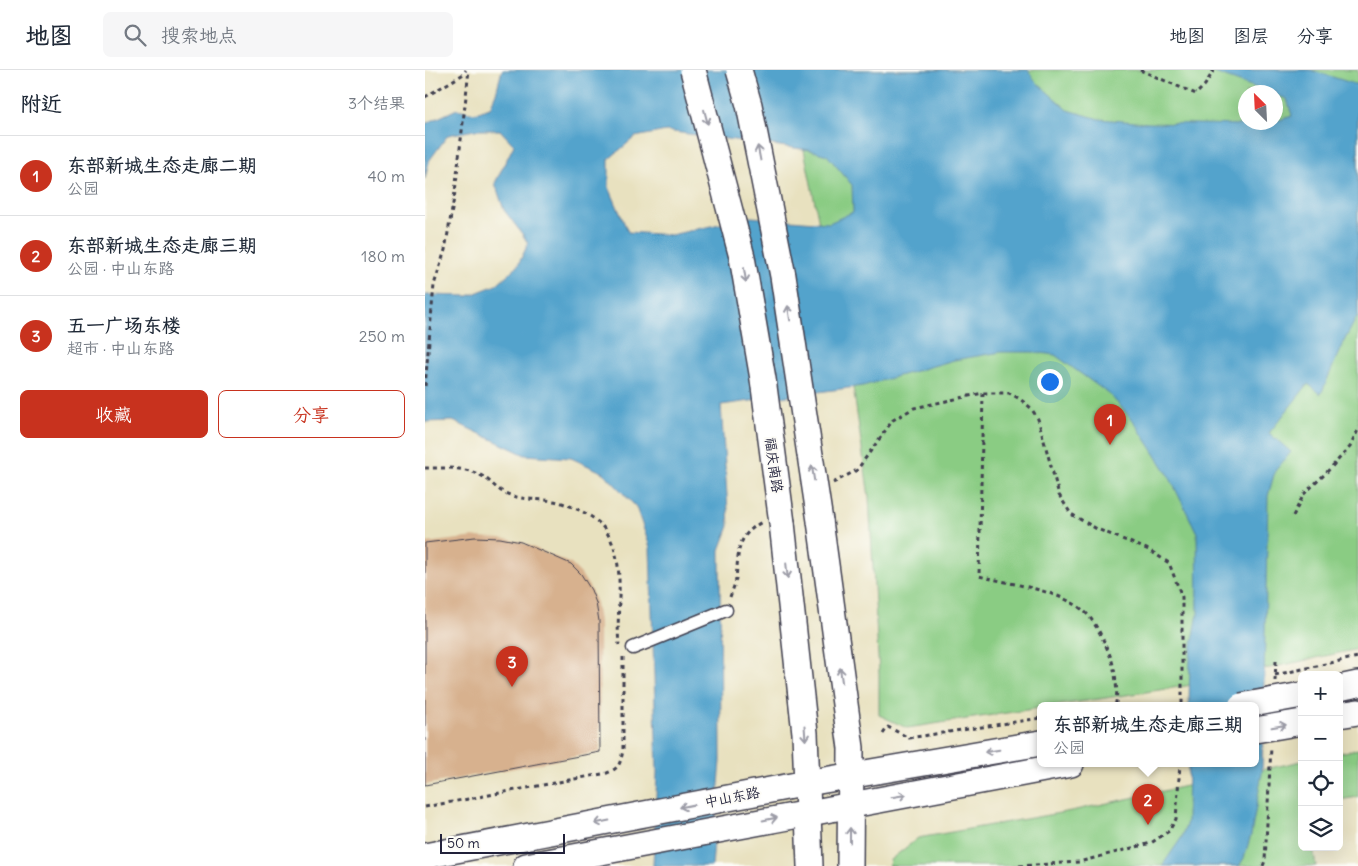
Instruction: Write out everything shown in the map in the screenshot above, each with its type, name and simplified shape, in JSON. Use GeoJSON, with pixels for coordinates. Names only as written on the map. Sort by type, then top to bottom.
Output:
{"type":"FeatureCollection","features":[{"type":"Feature","properties":{"kind":"main road","name":"福庆南路"},"geometry":{"type":"LineString","coordinates":[[693,70],[743,257],[763,379],[774,521],[805,732],[810,866]]}},
{"type":"Feature","properties":{"kind":"main road"},"geometry":{"type":"LineString","coordinates":[[739,70],[749,105],[783,276],[820,521],[850,740],[850,866]]}},
{"type":"Feature","properties":{"kind":"main road"},"geometry":{"type":"LineString","coordinates":[[1343,687],[1358,684]]}},
{"type":"Feature","properties":{"kind":"main road"},"geometry":{"type":"LineString","coordinates":[[1259,703],[1298,696]]}},
{"type":"Feature","properties":{"kind":"main road"},"geometry":{"type":"LineString","coordinates":[[1343,714],[1358,712]]}},
{"type":"Feature","properties":{"kind":"main road"},"geometry":{"type":"LineString","coordinates":[[1263,737],[1298,724]]}},
{"type":"Feature","properties":{"kind":"main road","name":"中山东路"},"geometry":{"type":"LineString","coordinates":[[425,856],[807,783],[1037,744]]}},
{"type":"Feature","properties":{"kind":"main road","name":"中山东路"},"geometry":{"type":"LineString","coordinates":[[526,866],[1054,767]]}},
{"type":"Feature","properties":{"kind":"street"},"geometry":{"type":"LineString","coordinates":[[633,648],[726,610]]}},
{"type":"Feature","properties":{"kind":"path"},"geometry":{"type":"LineString","coordinates":[[425,97],[468,70]]}},
{"type":"Feature","properties":{"kind":"path"},"geometry":{"type":"LineString","coordinates":[[425,386],[434,285],[445,250],[455,192],[468,70]]}},
{"type":"Feature","properties":{"kind":"path"},"geometry":{"type":"LineString","coordinates":[[1139,70],[1197,94],[1214,70]]}},
{"type":"Feature","properties":{"kind":"path"},"geometry":{"type":"LineString","coordinates":[[833,484],[857,470],[893,420],[914,408],[983,393],[1009,393],[1020,399],[1031,408],[1038,419],[1059,495],[1071,514],[1097,529],[1149,550],[1169,563],[1182,597],[1182,702]]}},
{"type":"Feature","properties":{"kind":"path"},"geometry":{"type":"LineString","coordinates":[[983,393],[979,576],[1057,595],[1085,612],[1103,637],[1114,667],[1115,702]]}},
{"type":"Feature","properties":{"kind":"path"},"geometry":{"type":"LineString","coordinates":[[1293,516],[1303,494],[1350,447],[1358,430]]}},
{"type":"Feature","properties":{"kind":"path"},"geometry":{"type":"LineString","coordinates":[[425,468],[452,468],[476,473],[497,489],[514,496],[560,502],[589,516],[602,526],[611,542],[618,567],[619,645],[623,649],[623,751],[620,764],[615,770],[425,807]]}},
{"type":"Feature","properties":{"kind":"path"},"geometry":{"type":"LineString","coordinates":[[726,610],[736,580],[738,549],[750,528],[774,521]]}},
{"type":"Feature","properties":{"kind":"path"},"geometry":{"type":"LineString","coordinates":[[1275,675],[1358,657]]}},
{"type":"Feature","properties":{"kind":"path"},"geometry":{"type":"LineString","coordinates":[[1274,684],[1275,661]]}},
{"type":"Feature","properties":{"kind":"path"},"geometry":{"type":"LineString","coordinates":[[883,734],[888,727],[909,738],[1037,719]]}},
{"type":"Feature","properties":{"kind":"path"},"geometry":{"type":"LineString","coordinates":[[1263,737],[1265,861],[1263,866]]}},
{"type":"Feature","properties":{"kind":"path"},"geometry":{"type":"LineString","coordinates":[[1019,866],[1080,864],[1151,842],[1169,831],[1176,819],[1178,808],[1180,767]]}},
{"type":"Feature","properties":{"kind":"green space"},"geometry":{"type":"Polygon","coordinates":[[[785,70],[1358,70],[1358,649],[1186,686],[1080,702],[1037,702],[1037,708],[907,728],[879,715],[879,674],[869,497],[854,393],[795,106],[785,70]]]}},
{"type":"Feature","properties":{"kind":"green space"},"geometry":{"type":"Polygon","coordinates":[[[1358,749],[1358,797],[1343,799],[1343,752],[1358,749]]]}},
{"type":"Feature","properties":{"kind":"green space"},"geometry":{"type":"Polygon","coordinates":[[[1298,762],[1298,851],[1314,851],[1316,866],[889,866],[890,860],[918,838],[1071,811],[1298,762]]]}},
{"type":"Feature","properties":{"kind":"water"},"geometry":{"type":"Polygon","coordinates":[[[502,70],[1028,70],[1036,82],[1068,110],[1099,119],[1148,123],[1238,125],[1238,130],[1283,130],[1283,119],[1292,116],[1287,99],[1283,98],[1283,85],[1248,85],[1206,70],[1310,70],[1358,85],[1358,315],[1342,345],[1321,394],[1308,384],[1269,433],[1291,452],[1275,471],[1268,496],[1262,773],[1251,835],[1244,858],[1239,866],[1162,866],[1182,837],[1187,822],[1188,767],[1259,767],[1259,702],[1189,702],[1190,656],[1198,614],[1197,533],[1168,474],[1133,420],[1109,394],[1055,355],[1033,352],[1001,352],[954,360],[863,386],[721,405],[729,526],[720,550],[721,761],[712,866],[653,866],[657,772],[650,547],[636,507],[604,473],[571,458],[525,455],[453,421],[425,422],[425,295],[468,296],[496,285],[518,265],[528,244],[504,210],[495,183],[514,145],[500,130],[475,130],[448,135],[429,161],[425,179],[425,124],[457,109],[475,113],[490,108],[502,70]],[[666,131],[635,137],[609,159],[609,187],[628,232],[671,235],[751,217],[829,223],[853,212],[852,185],[827,155],[810,150],[666,131]]]}},
{"type":"Feature","properties":{"kind":"building"},"geometry":{"type":"Polygon","coordinates":[[[475,537],[500,538],[521,542],[571,564],[581,574],[591,590],[596,603],[599,621],[600,752],[425,785],[425,543],[475,537]]]}},
{"type":"Feature","properties":{"kind":"place","name":"东部新城生态走廊二期"},"geometry":{"type":"Point","coordinates":[1110,445]}},
{"type":"Feature","properties":{"kind":"place","name":"五一广场东楼"},"geometry":{"type":"Point","coordinates":[512,687]}},
{"type":"Feature","properties":{"kind":"place","name":"东部新城生态走廊三期"},"geometry":{"type":"Point","coordinates":[1148,825]}}]}
